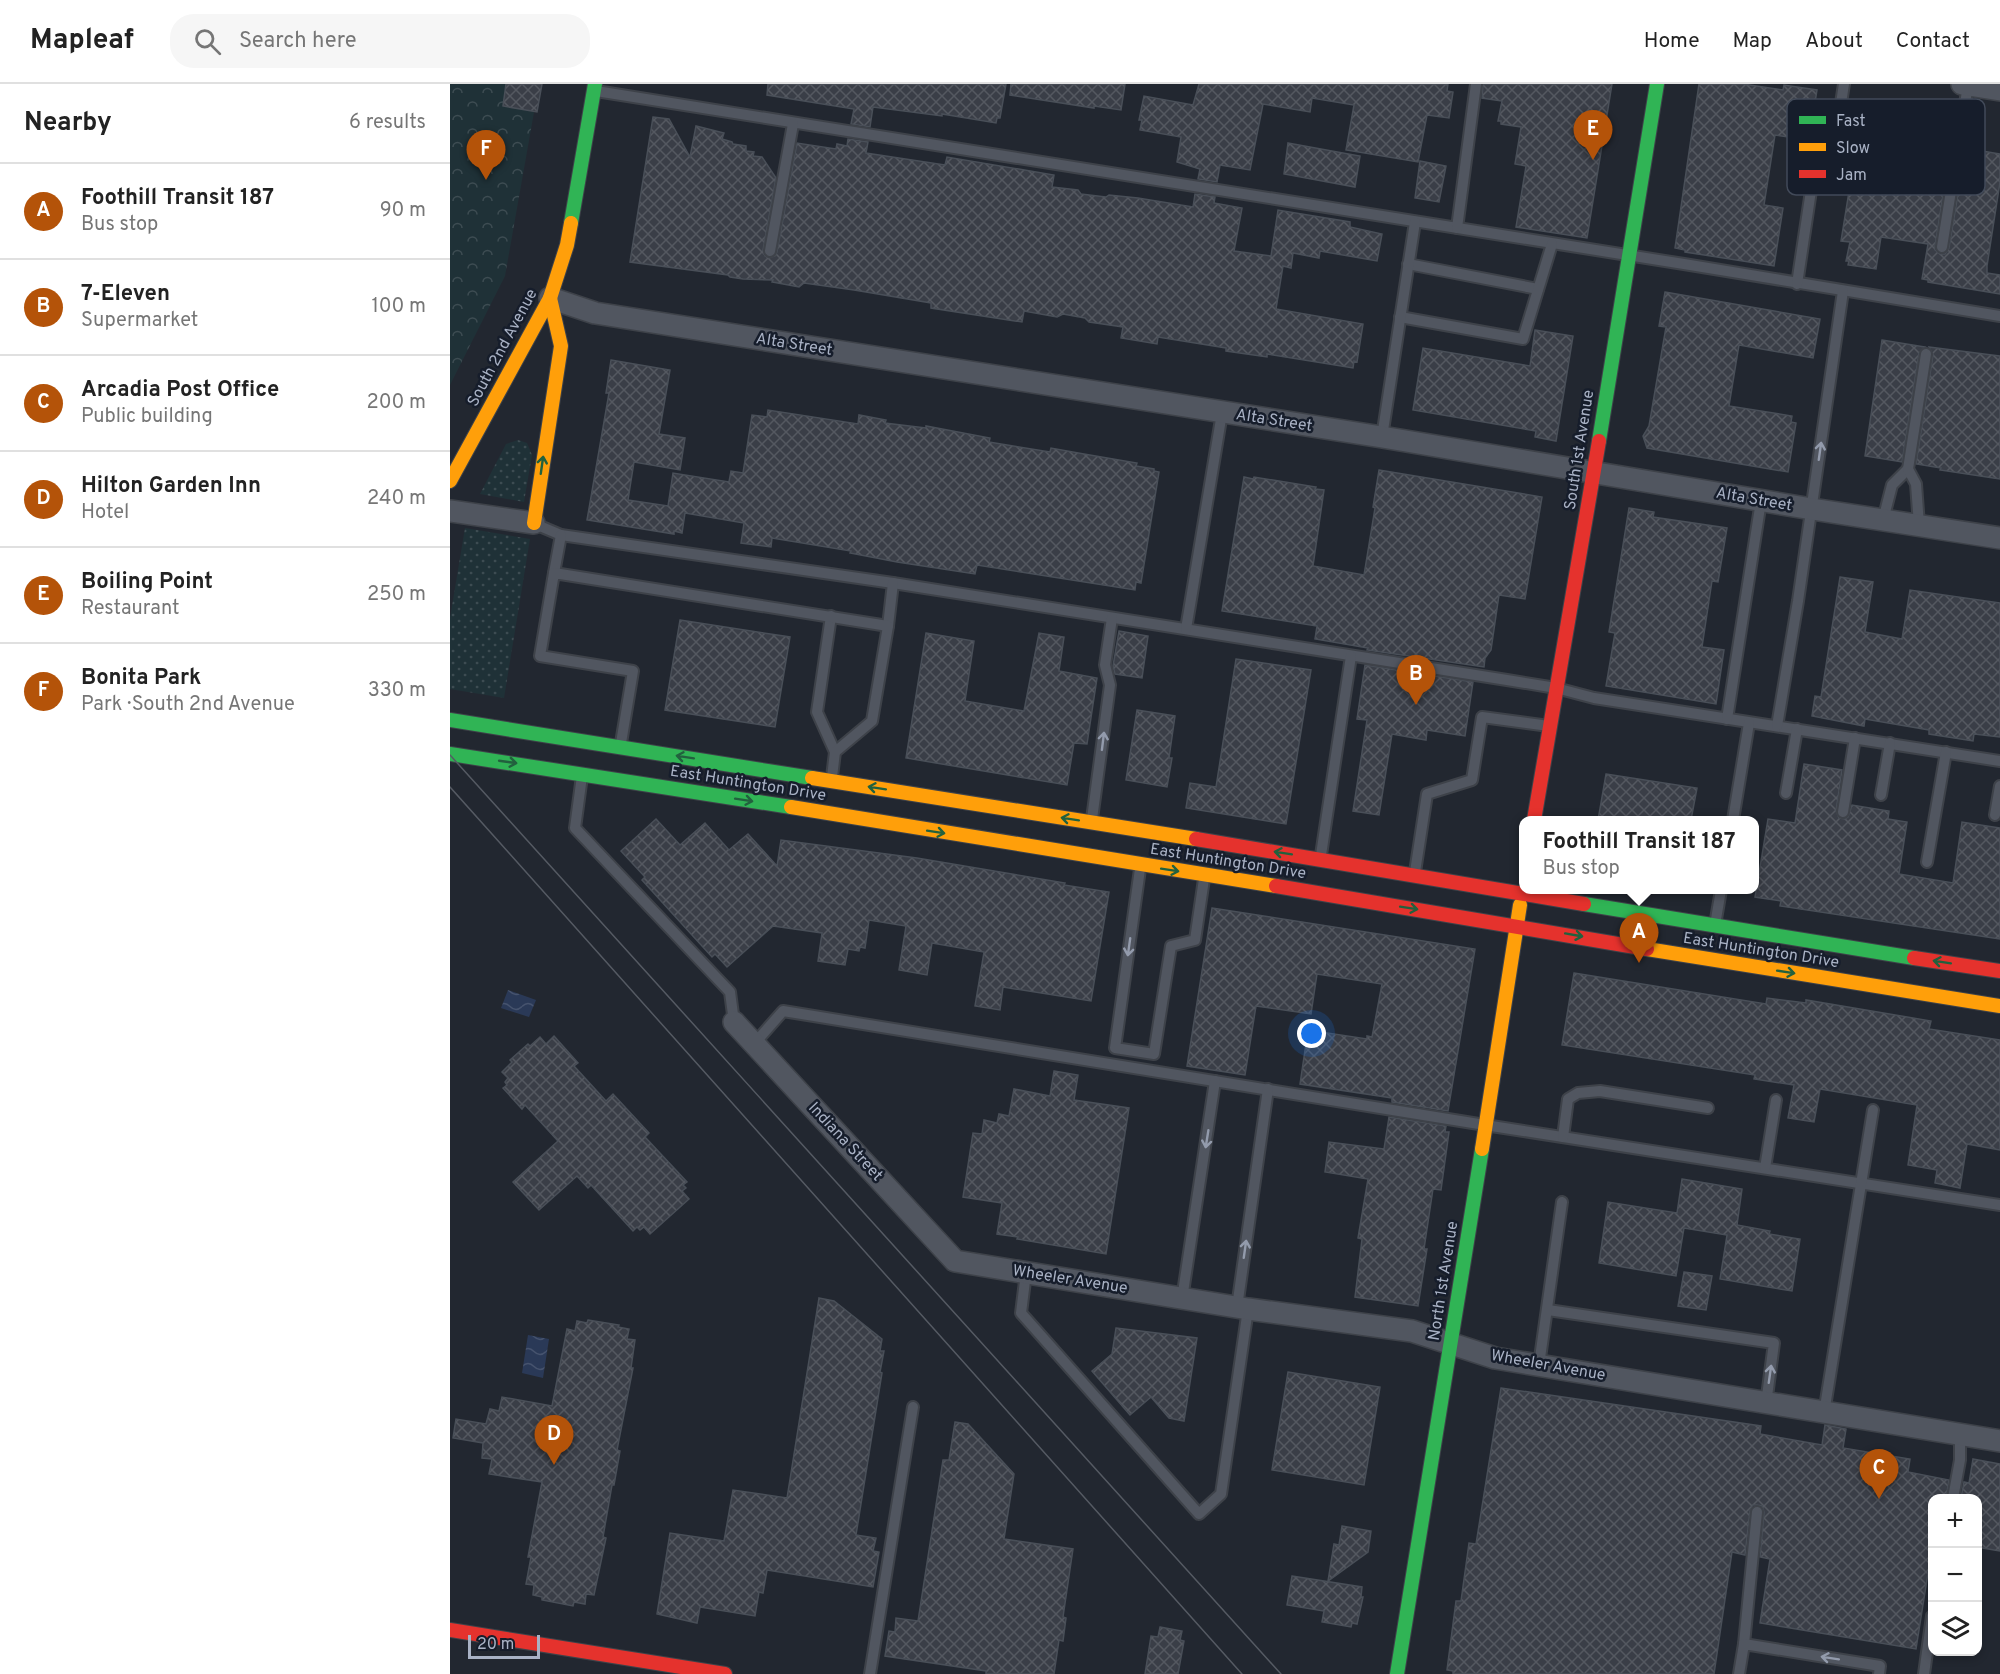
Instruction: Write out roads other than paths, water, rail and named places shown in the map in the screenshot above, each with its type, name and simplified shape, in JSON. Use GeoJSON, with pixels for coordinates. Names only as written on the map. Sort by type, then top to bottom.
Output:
{"type":"FeatureCollection","features":[{"type":"Feature","properties":{"kind":"main road","name":"South 1st Avenue"},"geometry":{"type":"LineString","coordinates":[[1535,816],[1594,472],[1657,84]]}},
{"type":"Feature","properties":{"kind":"main road","name":"South 2nd Avenue"},"geometry":{"type":"LineString","coordinates":[[450,481],[550,298],[567,244],[595,88]]}},
{"type":"Feature","properties":{"kind":"main road"},"geometry":{"type":"LineString","coordinates":[[534,523],[561,346],[550,298]]}},
{"type":"Feature","properties":{"kind":"main road","name":"East Huntington Drive"},"geometry":{"type":"LineString","coordinates":[[450,720],[1414,875],[1519,888]]}},
{"type":"Feature","properties":{"kind":"main road","name":"East Huntington Drive"},"geometry":{"type":"LineString","coordinates":[[450,754],[582,773],[2000,1006]]}},
{"type":"Feature","properties":{"kind":"main road","name":"North 1st Avenue"},"geometry":{"type":"LineString","coordinates":[[1397,1674],[1522,894]]}},
{"type":"Feature","properties":{"kind":"main road","name":"East Huntington Drive"},"geometry":{"type":"LineString","coordinates":[[1553,894],[1715,927],[2000,971]]}},
{"type":"Feature","properties":{"kind":"main road"},"geometry":{"type":"LineString","coordinates":[[450,1630],[725,1674]]}},
{"type":"Feature","properties":{"kind":"street"},"geometry":{"type":"LineString","coordinates":[[1965,85],[2000,90]]}},
{"type":"Feature","properties":{"kind":"street","name":"Alta Street"},"geometry":{"type":"LineString","coordinates":[[550,298],[595,314],[1382,437],[1761,501],[2000,538]]}},
{"type":"Feature","properties":{"kind":"street"},"geometry":{"type":"LineString","coordinates":[[450,511],[534,523]]}},
{"type":"Feature","properties":{"kind":"street","name":"Indiana Street"},"geometry":{"type":"LineString","coordinates":[[734,1022],[955,1261]]}},
{"type":"Feature","properties":{"kind":"street","name":"Wheeler Avenue"},"geometry":{"type":"LineString","coordinates":[[955,1261],[1182,1299],[1412,1331],[1495,1358],[2000,1441]]}},
{"type":"Feature","properties":{"kind":"lane"},"geometry":{"type":"LineString","coordinates":[[1456,228],[1476,84]]}},
{"type":"Feature","properties":{"kind":"lane"},"geometry":{"type":"LineString","coordinates":[[1842,99],[1844,84]]}},
{"type":"Feature","properties":{"kind":"lane"},"geometry":{"type":"LineString","coordinates":[[595,88],[793,124],[2000,316]]}},
{"type":"Feature","properties":{"kind":"lane"},"geometry":{"type":"LineString","coordinates":[[770,251],[793,124]]}},
{"type":"Feature","properties":{"kind":"lane"},"geometry":{"type":"LineString","coordinates":[[1797,284],[1810,195]]}},
{"type":"Feature","properties":{"kind":"lane"},"geometry":{"type":"LineString","coordinates":[[1942,247],[1949,195]]}},
{"type":"Feature","properties":{"kind":"lane"},"geometry":{"type":"LineString","coordinates":[[1382,437],[1415,222]]}},
{"type":"Feature","properties":{"kind":"lane"},"geometry":{"type":"LineString","coordinates":[[1400,317],[1523,339],[1552,244]]}},
{"type":"Feature","properties":{"kind":"lane"},"geometry":{"type":"LineString","coordinates":[[1408,264],[1538,289]]}},
{"type":"Feature","properties":{"kind":"lane"},"geometry":{"type":"LineString","coordinates":[[1777,726],[1812,509],[1843,291]]}},
{"type":"Feature","properties":{"kind":"lane"},"geometry":{"type":"LineString","coordinates":[[1883,520],[1892,485],[1908,468],[1926,354]]}},
{"type":"Feature","properties":{"kind":"lane"},"geometry":{"type":"LineString","coordinates":[[1186,629],[1222,413]]}},
{"type":"Feature","properties":{"kind":"lane"},"geometry":{"type":"LineString","coordinates":[[1908,468],[1916,484],[1918,525]]}},
{"type":"Feature","properties":{"kind":"lane"},"geometry":{"type":"LineString","coordinates":[[1727,719],[1761,501]]}},
{"type":"Feature","properties":{"kind":"lane"},"geometry":{"type":"LineString","coordinates":[[534,523],[561,535],[893,583],[1186,629],[1556,688],[1594,698],[2000,761]]}},
{"type":"Feature","properties":{"kind":"lane"},"geometry":{"type":"LineString","coordinates":[[561,535],[540,656],[633,671],[621,746]]}},
{"type":"Feature","properties":{"kind":"lane"},"geometry":{"type":"LineString","coordinates":[[554,573],[888,626]]}},
{"type":"Feature","properties":{"kind":"lane"},"geometry":{"type":"LineString","coordinates":[[835,752],[872,721],[893,583]]}},
{"type":"Feature","properties":{"kind":"lane"},"geometry":{"type":"LineString","coordinates":[[831,616],[817,712],[835,752],[831,781]]}},
{"type":"Feature","properties":{"kind":"lane"},"geometry":{"type":"LineString","coordinates":[[1092,822],[1110,686],[1105,665],[1112,618]]}},
{"type":"Feature","properties":{"kind":"lane"},"geometry":{"type":"LineString","coordinates":[[1321,859],[1351,656]]}},
{"type":"Feature","properties":{"kind":"lane"},"geometry":{"type":"LineString","coordinates":[[1414,875],[1427,794],[1472,780],[1482,717],[1550,726]]}},
{"type":"Feature","properties":{"kind":"lane"},"geometry":{"type":"LineString","coordinates":[[1733,816],[1749,723]]}},
{"type":"Feature","properties":{"kind":"lane"},"geometry":{"type":"LineString","coordinates":[[1786,793],[1797,729]]}},
{"type":"Feature","properties":{"kind":"lane"},"geometry":{"type":"LineString","coordinates":[[1843,812],[1855,738]]}},
{"type":"Feature","properties":{"kind":"lane"},"geometry":{"type":"LineString","coordinates":[[1881,795],[1890,743]]}},
{"type":"Feature","properties":{"kind":"lane"},"geometry":{"type":"LineString","coordinates":[[1927,862],[1946,752]]}},
{"type":"Feature","properties":{"kind":"lane"},"geometry":{"type":"LineString","coordinates":[[582,773],[574,828],[730,992],[734,1022]]}},
{"type":"Feature","properties":{"kind":"lane"},"geometry":{"type":"LineString","coordinates":[[1995,815],[2000,786]]}},
{"type":"Feature","properties":{"kind":"lane"},"geometry":{"type":"LineString","coordinates":[[1141,865],[1115,1048],[1154,1054],[1171,946],[1195,940],[1204,875]]}},
{"type":"Feature","properties":{"kind":"lane"},"geometry":{"type":"LineString","coordinates":[[1715,927],[1720,894]]}},
{"type":"Feature","properties":{"kind":"lane"},"geometry":{"type":"LineString","coordinates":[[754,1044],[783,1011],[1485,1125],[2000,1205]]}},
{"type":"Feature","properties":{"kind":"lane"},"geometry":{"type":"LineString","coordinates":[[1182,1299],[1215,1081]]}},
{"type":"Feature","properties":{"kind":"lane"},"geometry":{"type":"LineString","coordinates":[[1026,1273],[1021,1313],[1199,1514],[1221,1494],[1268,1089]]}},
{"type":"Feature","properties":{"kind":"lane"},"geometry":{"type":"LineString","coordinates":[[1563,1137],[1568,1099],[1578,1093],[1600,1091],[1708,1108]]}},
{"type":"Feature","properties":{"kind":"lane"},"geometry":{"type":"LineString","coordinates":[[1765,1168],[1776,1100]]}},
{"type":"Feature","properties":{"kind":"lane"},"geometry":{"type":"LineString","coordinates":[[1824,1413],[1873,1110]]}},
{"type":"Feature","properties":{"kind":"lane"},"geometry":{"type":"LineString","coordinates":[[1539,1365],[1562,1202]]}},
{"type":"Feature","properties":{"kind":"lane"},"geometry":{"type":"LineString","coordinates":[[1548,1311],[1774,1343],[1766,1404]]}},
{"type":"Feature","properties":{"kind":"lane"},"geometry":{"type":"LineString","coordinates":[[870,1674],[913,1407]]}},
{"type":"Feature","properties":{"kind":"lane"},"geometry":{"type":"LineString","coordinates":[[1954,1494],[1960,1460],[1960,1434]]}},
{"type":"Feature","properties":{"kind":"lane"},"geometry":{"type":"LineString","coordinates":[[1739,1674],[1757,1512]]}},
{"type":"Feature","properties":{"kind":"lane"},"geometry":{"type":"LineString","coordinates":[[1744,1644],[1880,1666],[1879,1674]]}},
{"type":"Feature","properties":{"kind":"lane"},"geometry":{"type":"LineString","coordinates":[[1924,1674],[1928,1645]]}},
{"type":"Feature","properties":{"kind":"water"},"geometry":{"type":"Polygon","coordinates":[[[508,990],[536,1000],[529,1017],[501,1008],[508,990]]]}},
{"type":"Feature","properties":{"kind":"water"},"geometry":{"type":"Polygon","coordinates":[[[528,1335],[549,1339],[543,1378],[522,1373],[528,1335]]]}},
{"type":"Feature","properties":{"kind":"tram line"},"geometry":{"type":"LineString","coordinates":[[450,755],[1281,1674]]}},
{"type":"Feature","properties":{"kind":"tram line"},"geometry":{"type":"LineString","coordinates":[[450,787],[1242,1674]]}},
{"type":"Feature","properties":{"kind":"place","name":"Boiling Point"},"geometry":{"type":"Point","coordinates":[1593,160]}},
{"type":"Feature","properties":{"kind":"place","name":"Bonita Park"},"geometry":{"type":"Point","coordinates":[486,180]}},
{"type":"Feature","properties":{"kind":"place","name":"7-Eleven"},"geometry":{"type":"Point","coordinates":[1416,705]}},
{"type":"Feature","properties":{"kind":"place","name":"Foothill Transit 187"},"geometry":{"type":"Point","coordinates":[1639,963]}},
{"type":"Feature","properties":{"kind":"place","name":"Hilton Garden Inn"},"geometry":{"type":"Point","coordinates":[554,1465]}},
{"type":"Feature","properties":{"kind":"place","name":"Arcadia Post Office"},"geometry":{"type":"Point","coordinates":[1879,1499]}}]}
